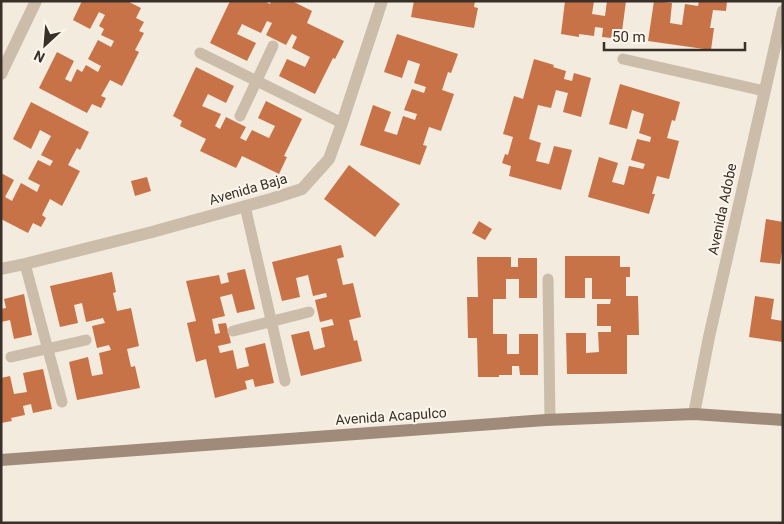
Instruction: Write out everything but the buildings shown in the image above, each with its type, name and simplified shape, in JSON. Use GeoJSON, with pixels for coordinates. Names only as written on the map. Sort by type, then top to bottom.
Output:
{"type":"FeatureCollection","features":[{"type":"Feature","properties":{"kind":"street"},"geometry":{"type":"LineString","coordinates":[[1,74],[36,1]]}},
{"type":"Feature","properties":{"kind":"street","name":"Avenida Baja"},"geometry":{"type":"LineString","coordinates":[[1,269],[244,206],[302,189],[328,159],[342,123],[382,1]]}},
{"type":"Feature","properties":{"kind":"street","name":"Avenida Adobe"},"geometry":{"type":"LineString","coordinates":[[694,414],[711,327],[783,10]]}},
{"type":"Feature","properties":{"kind":"street","name":"Avenida Acapulco"},"geometry":{"type":"LineString","coordinates":[[1,460],[550,420],[694,414],[783,420]]}},
{"type":"Feature","properties":{"kind":"lane"},"geometry":{"type":"LineString","coordinates":[[240,116],[272,46]]}},
{"type":"Feature","properties":{"kind":"lane"},"geometry":{"type":"LineString","coordinates":[[200,53],[342,123]]}},
{"type":"Feature","properties":{"kind":"lane"},"geometry":{"type":"LineString","coordinates":[[623,59],[764,91]]}},
{"type":"Feature","properties":{"kind":"lane"},"geometry":{"type":"LineString","coordinates":[[244,206],[285,381]]}},
{"type":"Feature","properties":{"kind":"lane"},"geometry":{"type":"LineString","coordinates":[[25,264],[62,402]]}},
{"type":"Feature","properties":{"kind":"lane"},"geometry":{"type":"LineString","coordinates":[[548,279],[550,420]]}},
{"type":"Feature","properties":{"kind":"lane"},"geometry":{"type":"LineString","coordinates":[[233,331],[309,312]]}},
{"type":"Feature","properties":{"kind":"lane"},"geometry":{"type":"LineString","coordinates":[[12,357],[86,340]]}}]}
